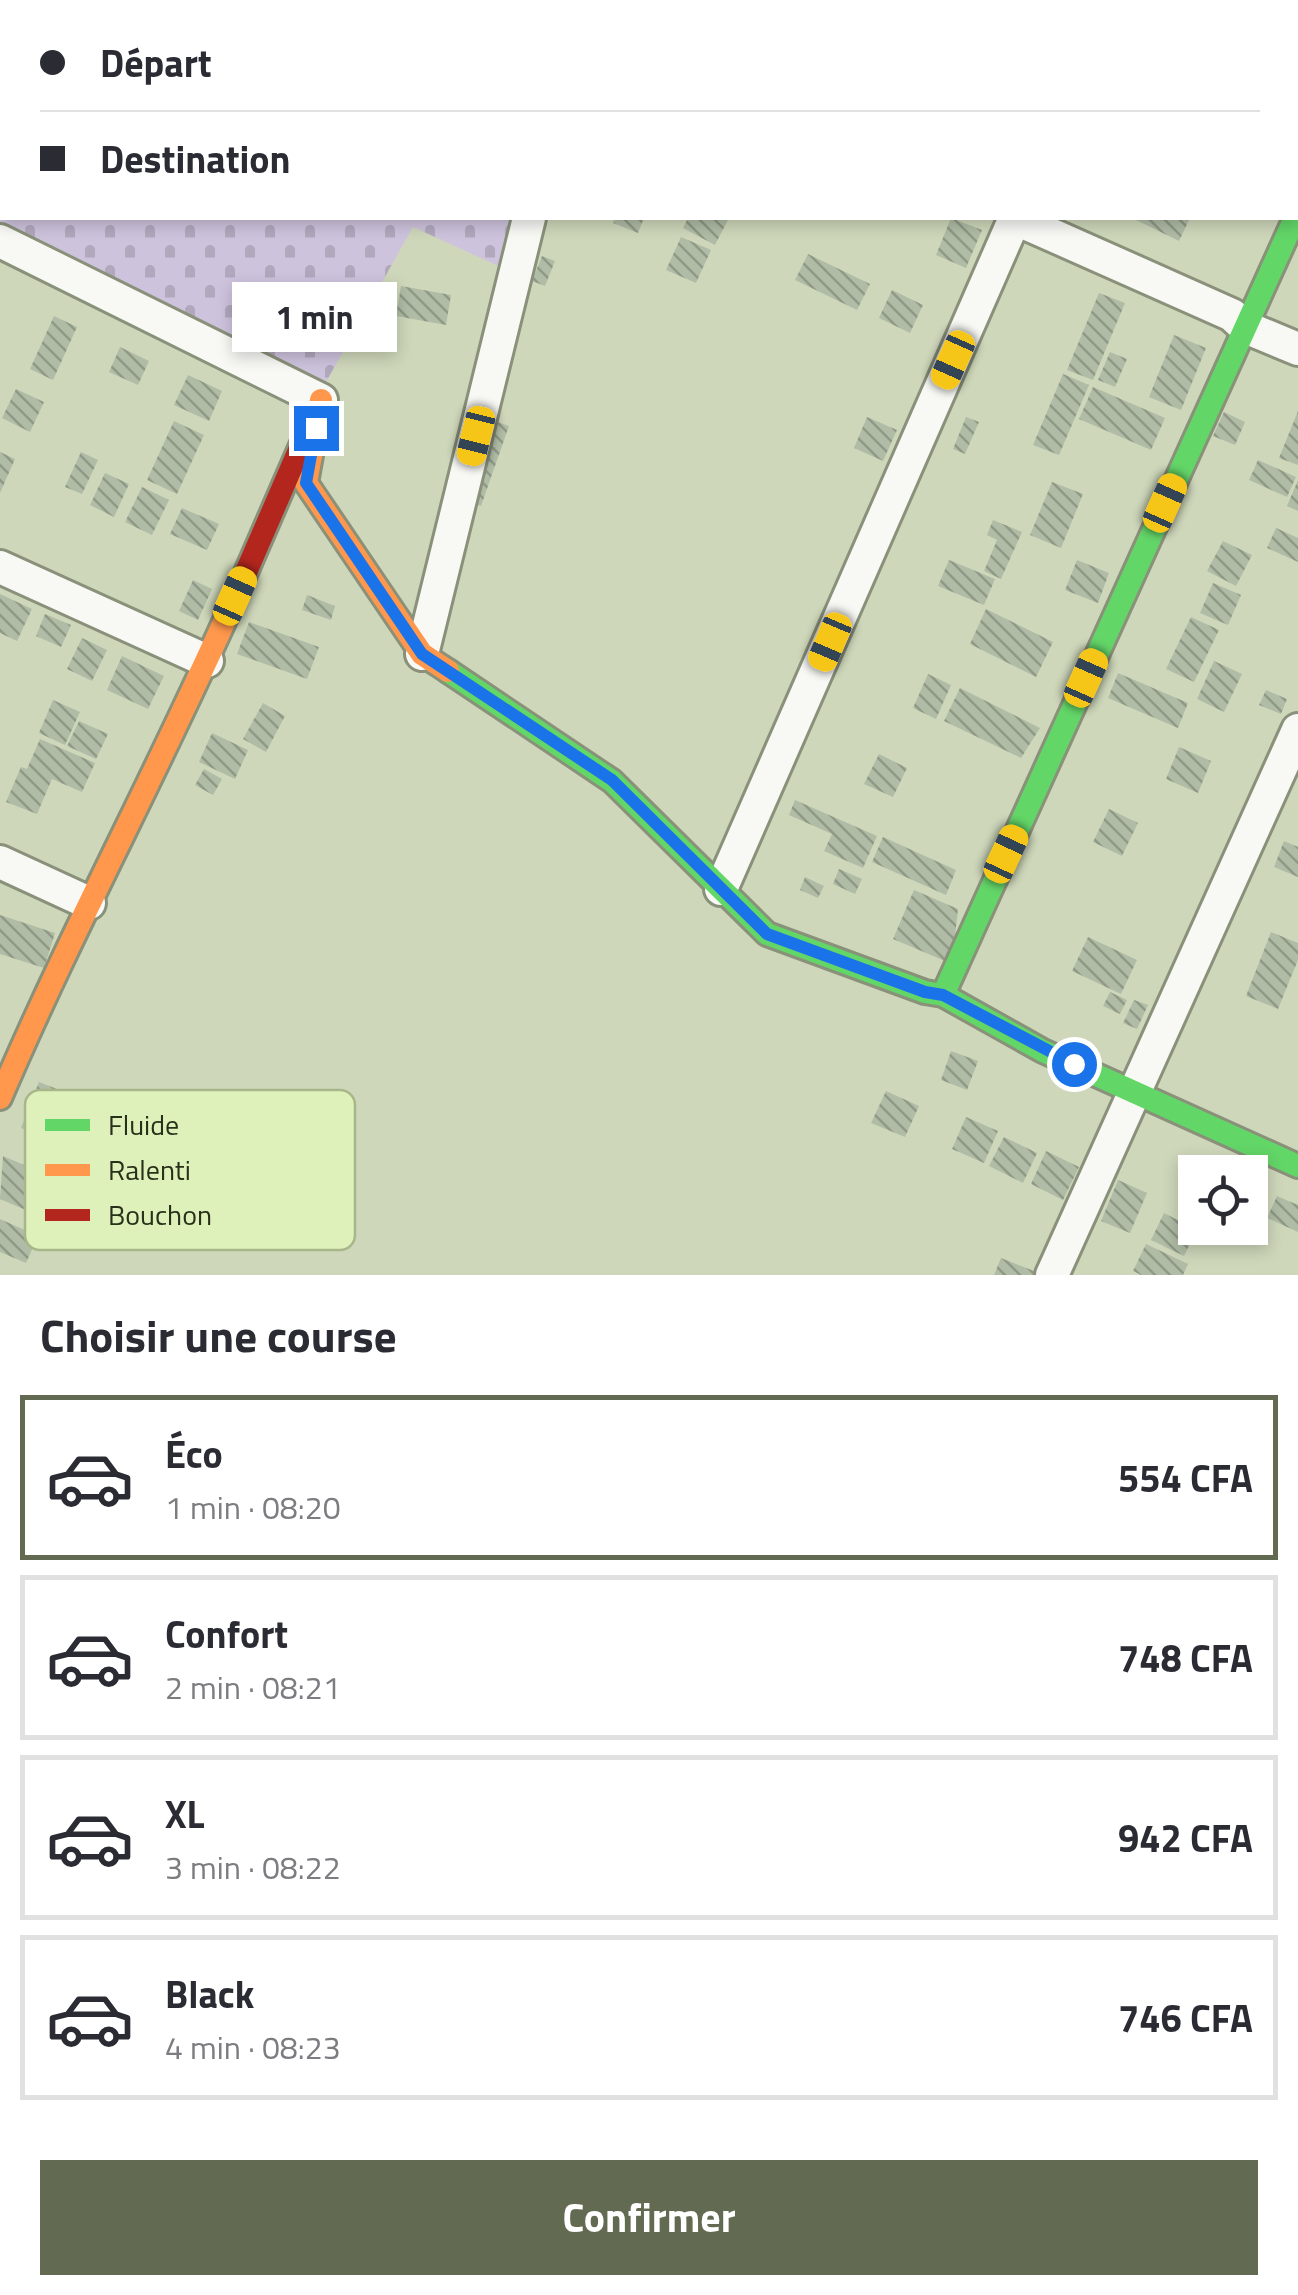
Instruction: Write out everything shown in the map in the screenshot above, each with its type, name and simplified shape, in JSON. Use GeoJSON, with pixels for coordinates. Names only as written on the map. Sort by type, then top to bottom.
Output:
{"type":"FeatureCollection","features":[{"type":"Feature","properties":{"kind":"street"},"geometry":{"type":"LineString","coordinates":[[422,654],[530,220]]}},
{"type":"Feature","properties":{"kind":"street"},"geometry":{"type":"LineString","coordinates":[[722,889],[1013,220]]}},
{"type":"Feature","properties":{"kind":"street"},"geometry":{"type":"LineString","coordinates":[[1018,220],[1232,315],[1244,327],[1298,349]]}},
{"type":"Feature","properties":{"kind":"street"},"geometry":{"type":"LineString","coordinates":[[943,995],[1294,220]]}},
{"type":"Feature","properties":{"kind":"street"},"geometry":{"type":"LineString","coordinates":[[1,245],[321,400]]}},
{"type":"Feature","properties":{"kind":"street"},"geometry":{"type":"LineString","coordinates":[[321,400],[306,483],[422,654],[612,780],[767,934],[925,992],[943,995],[1043,1051],[1298,1166]]}},
{"type":"Feature","properties":{"kind":"street"},"geometry":{"type":"LineString","coordinates":[[0,1098],[206,661],[321,400]]}},
{"type":"Feature","properties":{"kind":"street"},"geometry":{"type":"LineString","coordinates":[[0,567],[206,661]]}},
{"type":"Feature","properties":{"kind":"street"},"geometry":{"type":"LineString","coordinates":[[1052,1275],[1298,730]]}},
{"type":"Feature","properties":{"kind":"street"},"geometry":{"type":"LineString","coordinates":[[0,862],[90,903]]}},
{"type":"Feature","properties":{"kind":"green space"},"geometry":{"type":"Polygon","coordinates":[[[0,220],[525,220],[503,268],[413,227],[326,382],[0,226],[0,220]]]}},
{"type":"Feature","properties":{"kind":"building"},"geometry":{"type":"Polygon","coordinates":[[[614,220],[643,220],[638,233],[613,223],[614,220]]]}},
{"type":"Feature","properties":{"kind":"building"},"geometry":{"type":"Polygon","coordinates":[[[687,220],[728,220],[715,245],[683,228],[687,220]]]}},
{"type":"Feature","properties":{"kind":"building"},"geometry":{"type":"Polygon","coordinates":[[[950,220],[982,230],[966,268],[936,255],[950,220]]]}},
{"type":"Feature","properties":{"kind":"building"},"geometry":{"type":"Polygon","coordinates":[[[1136,220],[1189,220],[1179,241],[1136,220]]]}},
{"type":"Feature","properties":{"kind":"building"},"geometry":{"type":"Polygon","coordinates":[[[681,237],[711,250],[696,283],[666,270],[681,237]]]}},
{"type":"Feature","properties":{"kind":"building"},"geometry":{"type":"Polygon","coordinates":[[[808,254],[870,284],[857,310],[795,280],[808,254]]]}},
{"type":"Feature","properties":{"kind":"building"},"geometry":{"type":"Polygon","coordinates":[[[542,256],[555,261],[545,286],[532,281],[542,256]]]}},
{"type":"Feature","properties":{"kind":"building"},"geometry":{"type":"Polygon","coordinates":[[[401,286],[451,295],[446,325],[396,316],[401,286]]]}},
{"type":"Feature","properties":{"kind":"building"},"geometry":{"type":"Polygon","coordinates":[[[892,290],[923,305],[910,333],[879,318],[892,290]]]}},
{"type":"Feature","properties":{"kind":"building"},"geometry":{"type":"Polygon","coordinates":[[[1099,293],[1125,303],[1093,380],[1067,370],[1099,293]]]}},
{"type":"Feature","properties":{"kind":"building"},"geometry":{"type":"Polygon","coordinates":[[[54,316],[77,327],[53,380],[30,369],[54,316]]]}},
{"type":"Feature","properties":{"kind":"building"},"geometry":{"type":"Polygon","coordinates":[[[1174,335],[1206,348],[1181,410],[1149,397],[1174,335]]]}},
{"type":"Feature","properties":{"kind":"building"},"geometry":{"type":"Polygon","coordinates":[[[120,347],[149,361],[138,385],[109,372],[120,347]]]}},
{"type":"Feature","properties":{"kind":"building"},"geometry":{"type":"Polygon","coordinates":[[[1110,352],[1127,359],[1115,387],[1098,380],[1110,352]]]}},
{"type":"Feature","properties":{"kind":"building"},"geometry":{"type":"Polygon","coordinates":[[[1063,374],[1089,385],[1059,455],[1033,445],[1063,374]]]}},
{"type":"Feature","properties":{"kind":"building"},"geometry":{"type":"Polygon","coordinates":[[[188,375],[222,391],[209,421],[174,405],[188,375]]]}},
{"type":"Feature","properties":{"kind":"building"},"geometry":{"type":"Polygon","coordinates":[[[1093,387],[1165,418],[1151,450],[1079,419],[1093,387]]]}},
{"type":"Feature","properties":{"kind":"building"},"geometry":{"type":"Polygon","coordinates":[[[16,389],[44,402],[30,432],[2,418],[16,389]]]}},
{"type":"Feature","properties":{"kind":"building"},"geometry":{"type":"Polygon","coordinates":[[[1298,411],[1298,465],[1279,458],[1298,411]]]}},
{"type":"Feature","properties":{"kind":"building"},"geometry":{"type":"Polygon","coordinates":[[[1224,412],[1245,422],[1235,445],[1213,436],[1224,412]]]}},
{"type":"Feature","properties":{"kind":"building"},"geometry":{"type":"Polygon","coordinates":[[[867,417],[897,430],[883,461],[854,448],[867,417]]]}},
{"type":"Feature","properties":{"kind":"building"},"geometry":{"type":"Polygon","coordinates":[[[966,417],[979,422],[965,454],[953,449],[966,417]]]}},
{"type":"Feature","properties":{"kind":"building"},"geometry":{"type":"Polygon","coordinates":[[[489,419],[509,426],[481,506],[460,499],[489,419]]]}},
{"type":"Feature","properties":{"kind":"building"},"geometry":{"type":"Polygon","coordinates":[[[174,421],[204,435],[177,494],[147,480],[174,421]]]}},
{"type":"Feature","properties":{"kind":"building"},"geometry":{"type":"Polygon","coordinates":[[[0,452],[15,459],[0,493],[0,452]]]}},
{"type":"Feature","properties":{"kind":"building"},"geometry":{"type":"Polygon","coordinates":[[[81,452],[98,460],[82,494],[65,487],[81,452]]]}},
{"type":"Feature","properties":{"kind":"building"},"geometry":{"type":"Polygon","coordinates":[[[1258,460],[1296,477],[1287,497],[1249,480],[1258,460]]]}},
{"type":"Feature","properties":{"kind":"building"},"geometry":{"type":"Polygon","coordinates":[[[105,473],[129,484],[114,517],[90,505],[105,473]]]}},
{"type":"Feature","properties":{"kind":"building"},"geometry":{"type":"Polygon","coordinates":[[[1298,480],[1298,511],[1287,506],[1298,480]]]}},
{"type":"Feature","properties":{"kind":"building"},"geometry":{"type":"Polygon","coordinates":[[[1052,482],[1083,494],[1061,548],[1030,535],[1052,482]]]}},
{"type":"Feature","properties":{"kind":"building"},"geometry":{"type":"Polygon","coordinates":[[[142,487],[169,500],[152,535],[125,522],[142,487]]]}},
{"type":"Feature","properties":{"kind":"building"},"geometry":{"type":"Polygon","coordinates":[[[182,508],[219,524],[207,550],[170,534],[182,508]]]}},
{"type":"Feature","properties":{"kind":"building"},"geometry":{"type":"Polygon","coordinates":[[[993,520],[1022,532],[1001,579],[984,571],[997,540],[987,535],[993,520]]]}},
{"type":"Feature","properties":{"kind":"building"},"geometry":{"type":"Polygon","coordinates":[[[1276,528],[1298,538],[1298,562],[1267,548],[1276,528]]]}},
{"type":"Feature","properties":{"kind":"building"},"geometry":{"type":"Polygon","coordinates":[[[1223,541],[1252,555],[1236,586],[1207,571],[1223,541]]]}},
{"type":"Feature","properties":{"kind":"building"},"geometry":{"type":"Polygon","coordinates":[[[949,560],[995,579],[984,605],[938,586],[949,560]]]}},
{"type":"Feature","properties":{"kind":"building"},"geometry":{"type":"Polygon","coordinates":[[[1077,560],[1109,573],[1098,603],[1065,590],[1077,560]]]}},
{"type":"Feature","properties":{"kind":"building"},"geometry":{"type":"Polygon","coordinates":[[[193,580],[212,589],[198,620],[179,611],[193,580]]]}},
{"type":"Feature","properties":{"kind":"building"},"geometry":{"type":"Polygon","coordinates":[[[1213,583],[1241,595],[1228,625],[1200,613],[1213,583]]]}},
{"type":"Feature","properties":{"kind":"building"},"geometry":{"type":"Polygon","coordinates":[[[0,594],[32,609],[17,641],[0,633],[0,594]]]}},
{"type":"Feature","properties":{"kind":"building"},"geometry":{"type":"Polygon","coordinates":[[[307,595],[335,606],[331,620],[302,610],[307,595]]]}},
{"type":"Feature","properties":{"kind":"building"},"geometry":{"type":"Polygon","coordinates":[[[986,609],[1053,642],[1036,677],[970,644],[986,609]]]}},
{"type":"Feature","properties":{"kind":"building"},"geometry":{"type":"Polygon","coordinates":[[[45,614],[71,625],[61,647],[36,636],[45,614]]]}},
{"type":"Feature","properties":{"kind":"building"},"geometry":{"type":"Polygon","coordinates":[[[1191,617],[1219,630],[1194,682],[1166,669],[1191,617]]]}},
{"type":"Feature","properties":{"kind":"building"},"geometry":{"type":"Polygon","coordinates":[[[249,622],[319,647],[307,679],[237,654],[249,622]]]}},
{"type":"Feature","properties":{"kind":"building"},"geometry":{"type":"Polygon","coordinates":[[[82,638],[107,650],[92,681],[67,669],[82,638]]]}},
{"type":"Feature","properties":{"kind":"building"},"geometry":{"type":"Polygon","coordinates":[[[122,656],[164,676],[148,709],[107,690],[122,656]]]}},
{"type":"Feature","properties":{"kind":"building"},"geometry":{"type":"Polygon","coordinates":[[[1214,661],[1242,674],[1224,712],[1197,699],[1214,661]]]}},
{"type":"Feature","properties":{"kind":"building"},"geometry":{"type":"Polygon","coordinates":[[[1118,673],[1188,703],[1178,728],[1108,698],[1118,673]]]}},
{"type":"Feature","properties":{"kind":"building"},"geometry":{"type":"Polygon","coordinates":[[[928,674],[951,685],[936,719],[913,708],[928,674]]]}},
{"type":"Feature","properties":{"kind":"building"},"geometry":{"type":"Polygon","coordinates":[[[960,688],[1040,728],[1021,758],[944,721],[960,688]]]}},
{"type":"Feature","properties":{"kind":"building"},"geometry":{"type":"Polygon","coordinates":[[[1266,690],[1287,699],[1281,714],[1259,705],[1266,690]]]}},
{"type":"Feature","properties":{"kind":"building"},"geometry":{"type":"Polygon","coordinates":[[[53,700],[80,712],[65,745],[39,733],[53,700]]]}},
{"type":"Feature","properties":{"kind":"building"},"geometry":{"type":"Polygon","coordinates":[[[263,703],[285,716],[266,752],[243,739],[263,703]]]}},
{"type":"Feature","properties":{"kind":"building"},"geometry":{"type":"Polygon","coordinates":[[[79,721],[108,734],[96,759],[67,746],[79,721]]]}},
{"type":"Feature","properties":{"kind":"building"},"geometry":{"type":"Polygon","coordinates":[[[212,733],[248,750],[235,779],[199,762],[212,733]]]}},
{"type":"Feature","properties":{"kind":"building"},"geometry":{"type":"Polygon","coordinates":[[[40,739],[95,763],[82,792],[52,779],[37,814],[6,802],[21,767],[27,769],[40,739]]]}},
{"type":"Feature","properties":{"kind":"building"},"geometry":{"type":"Polygon","coordinates":[[[1179,747],[1211,761],[1198,793],[1166,779],[1179,747]]]}},
{"type":"Feature","properties":{"kind":"building"},"geometry":{"type":"Polygon","coordinates":[[[879,754],[907,768],[893,797],[864,784],[879,754]]]}},
{"type":"Feature","properties":{"kind":"building"},"geometry":{"type":"Polygon","coordinates":[[[204,769],[222,779],[213,795],[195,785],[204,769]]]}},
{"type":"Feature","properties":{"kind":"building"},"geometry":{"type":"Polygon","coordinates":[[[795,800],[877,836],[863,868],[824,851],[832,834],[789,815],[795,800]]]}},
{"type":"Feature","properties":{"kind":"building"},"geometry":{"type":"Polygon","coordinates":[[[1109,809],[1138,823],[1122,856],[1093,842],[1109,809]]]}},
{"type":"Feature","properties":{"kind":"building"},"geometry":{"type":"Polygon","coordinates":[[[883,837],[956,870],[946,895],[872,862],[883,837]]]}},
{"type":"Feature","properties":{"kind":"building"},"geometry":{"type":"Polygon","coordinates":[[[1284,841],[1298,847],[1298,877],[1274,867],[1284,841]]]}},
{"type":"Feature","properties":{"kind":"building"},"geometry":{"type":"Polygon","coordinates":[[[839,869],[862,879],[855,894],[833,884],[839,869]]]}},
{"type":"Feature","properties":{"kind":"building"},"geometry":{"type":"Polygon","coordinates":[[[805,877],[824,886],[818,898],[800,890],[805,877]]]}},
{"type":"Feature","properties":{"kind":"building"},"geometry":{"type":"Polygon","coordinates":[[[914,890],[958,909],[952,964],[893,939],[914,890]]]}},
{"type":"Feature","properties":{"kind":"building"},"geometry":{"type":"Polygon","coordinates":[[[0,915],[55,933],[44,968],[0,954],[0,915]]]}},
{"type":"Feature","properties":{"kind":"building"},"geometry":{"type":"Polygon","coordinates":[[[1271,932],[1298,943],[1298,960],[1278,1009],[1246,996],[1271,932]]]}},
{"type":"Feature","properties":{"kind":"building"},"geometry":{"type":"Polygon","coordinates":[[[1088,937],[1137,960],[1121,994],[1072,971],[1088,937]]]}},
{"type":"Feature","properties":{"kind":"building"},"geometry":{"type":"Polygon","coordinates":[[[1110,992],[1127,1000],[1120,1014],[1103,1006],[1110,992]]]}},
{"type":"Feature","properties":{"kind":"building"},"geometry":{"type":"Polygon","coordinates":[[[1134,1000],[1148,1005],[1137,1029],[1123,1023],[1134,1000]]]}},
{"type":"Feature","properties":{"kind":"building"},"geometry":{"type":"Polygon","coordinates":[[[951,1051],[978,1061],[967,1090],[941,1080],[951,1051]]]}},
{"type":"Feature","properties":{"kind":"building"},"geometry":{"type":"Polygon","coordinates":[[[39,1082],[60,1090],[36,1090],[39,1082]]]}},
{"type":"Feature","properties":{"kind":"building"},"geometry":{"type":"Polygon","coordinates":[[[886,1091],[919,1106],[905,1137],[871,1123],[886,1091]]]}},
{"type":"Feature","properties":{"kind":"building"},"geometry":{"type":"Polygon","coordinates":[[[966,1117],[998,1131],[984,1163],[952,1149],[966,1117]]]}},
{"type":"Feature","properties":{"kind":"building"},"geometry":{"type":"Polygon","coordinates":[[[1004,1137],[1037,1153],[1023,1183],[989,1166],[1004,1137]]]}},
{"type":"Feature","properties":{"kind":"building"},"geometry":{"type":"Polygon","coordinates":[[[1046,1151],[1079,1167],[1063,1200],[1031,1184],[1046,1151]]]}},
{"type":"Feature","properties":{"kind":"building"},"geometry":{"type":"Polygon","coordinates":[[[3,1156],[25,1165],[25,1210],[0,1199],[3,1156]]]}},
{"type":"Feature","properties":{"kind":"building"},"geometry":{"type":"Polygon","coordinates":[[[1118,1180],[1147,1193],[1130,1233],[1101,1221],[1118,1180]]]}},
{"type":"Feature","properties":{"kind":"building"},"geometry":{"type":"Polygon","coordinates":[[[1277,1196],[1298,1205],[1298,1232],[1268,1218],[1277,1196]]]}},
{"type":"Feature","properties":{"kind":"building"},"geometry":{"type":"Polygon","coordinates":[[[1164,1213],[1178,1220],[1178,1245],[1190,1245],[1184,1256],[1151,1240],[1164,1213]]]}},
{"type":"Feature","properties":{"kind":"building"},"geometry":{"type":"Polygon","coordinates":[[[0,1219],[25,1230],[25,1250],[32,1250],[26,1263],[0,1252],[0,1219]]]}},
{"type":"Feature","properties":{"kind":"building"},"geometry":{"type":"Polygon","coordinates":[[[1146,1244],[1188,1264],[1183,1275],[1141,1275],[1133,1271],[1146,1244]]]}},
{"type":"Feature","properties":{"kind":"building"},"geometry":{"type":"Polygon","coordinates":[[[1001,1258],[1034,1271],[1033,1275],[994,1275],[1001,1258]]]}},
{"type":"Feature","properties":{"kind":"traffic: fast"},"geometry":{"type":"LineString","coordinates":[[943,995],[1294,220]]}},
{"type":"Feature","properties":{"kind":"traffic: fast"},"geometry":{"type":"LineString","coordinates":[[448,671],[612,781],[767,934],[925,992],[943,995],[1043,1051],[1298,1166]]}},
{"type":"Feature","properties":{"kind":"traffic: slow"},"geometry":{"type":"LineString","coordinates":[[321,400],[306,483],[422,654],[448,671]]}},
{"type":"Feature","properties":{"kind":"traffic: slow"},"geometry":{"type":"LineString","coordinates":[[0,1098],[237,593]]}},
{"type":"Feature","properties":{"kind":"traffic: jam"},"geometry":{"type":"LineString","coordinates":[[237,593],[303,441]]}},
{"type":"Feature","properties":{"kind":"route"},"geometry":{"type":"LineString","coordinates":[[316,428],[306,483],[422,654],[612,780],[767,934],[925,992],[943,995],[1074,1064]]}}]}
